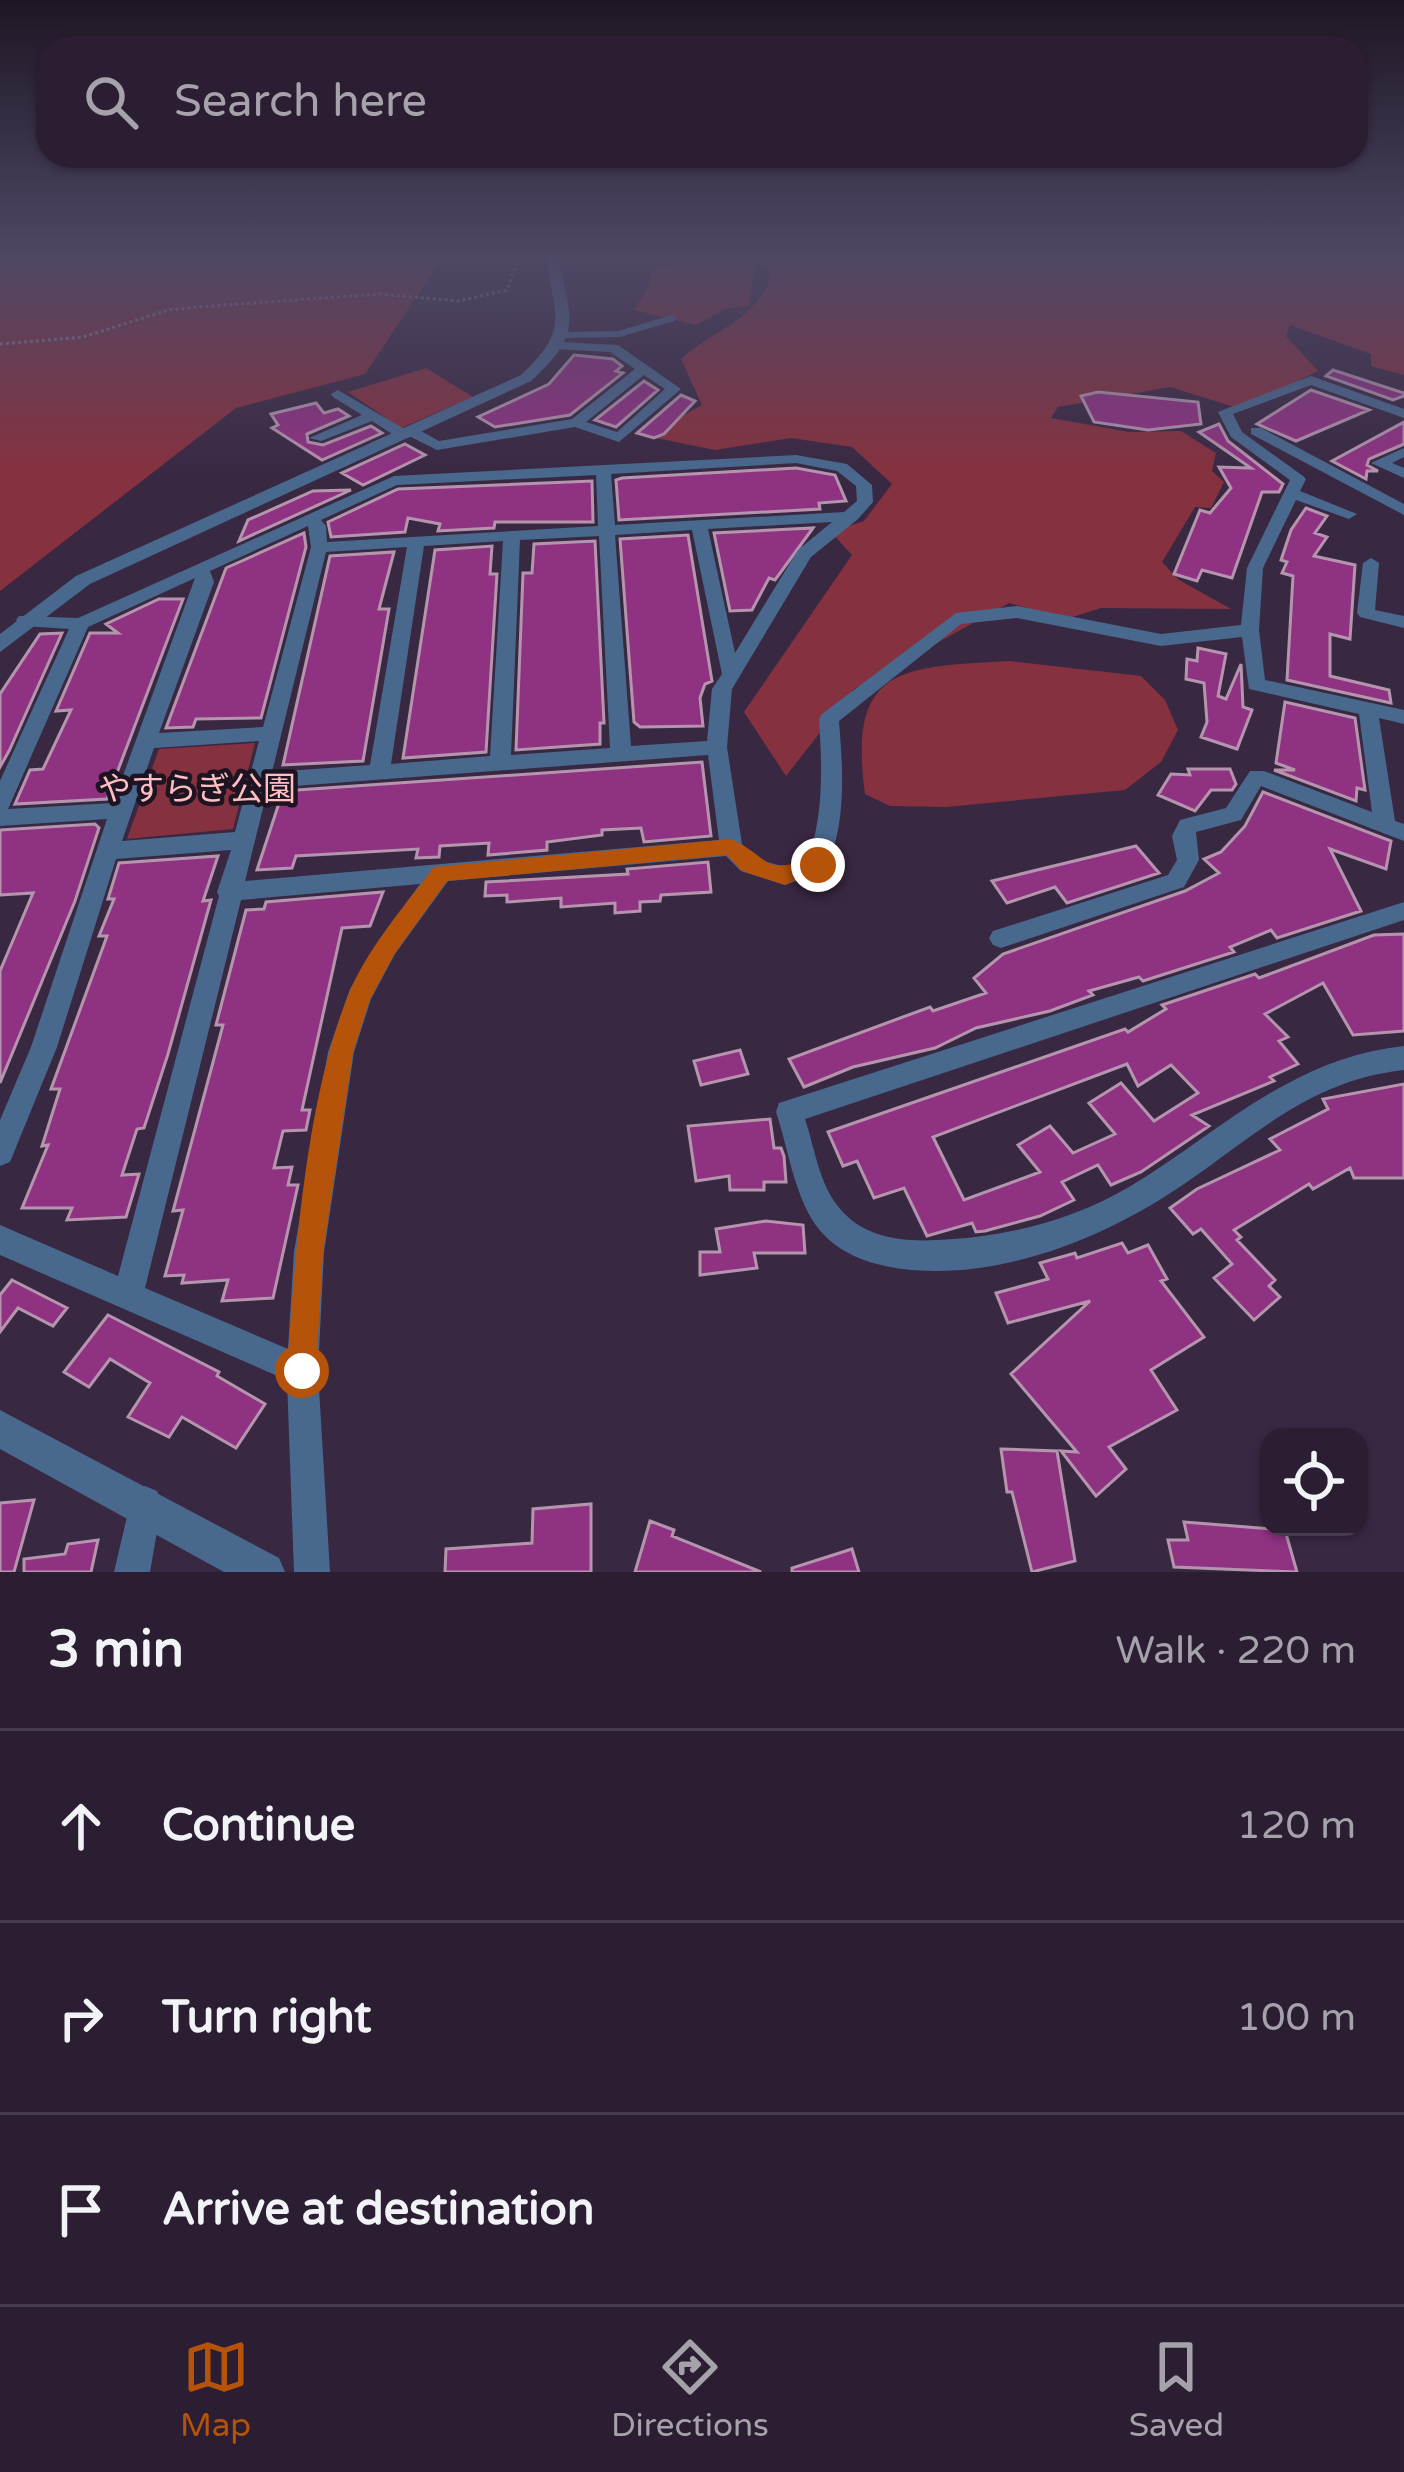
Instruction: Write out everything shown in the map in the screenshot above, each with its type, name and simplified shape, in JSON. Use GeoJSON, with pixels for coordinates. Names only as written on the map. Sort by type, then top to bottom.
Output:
{"type":"FeatureCollection","features":[{"type":"Feature","properties":{"kind":"street"},"geometry":{"type":"LineString","coordinates":[[0,645],[25,620],[117,563],[511,387],[562,340],[564,328]]}},
{"type":"Feature","properties":{"kind":"street"},"geometry":{"type":"LineString","coordinates":[[338,394],[437,446],[576,423],[619,438],[674,388],[613,348],[562,340]]}},
{"type":"Feature","properties":{"kind":"street"},"geometry":{"type":"LineString","coordinates":[[576,423],[644,368]]}},
{"type":"Feature","properties":{"kind":"street"},"geometry":{"type":"LineString","coordinates":[[1225,412],[1311,380],[1404,413]]}},
{"type":"Feature","properties":{"kind":"street"},"geometry":{"type":"LineString","coordinates":[[1225,412],[1236,434],[1298,479],[1255,568],[1250,630],[1256,684],[1404,717]]}},
{"type":"Feature","properties":{"kind":"street"},"geometry":{"type":"LineString","coordinates":[[1225,412],[1404,510]]}},
{"type":"Feature","properties":{"kind":"street"},"geometry":{"type":"LineString","coordinates":[[316,438],[374,416]]}},
{"type":"Feature","properties":{"kind":"street"},"geometry":{"type":"LineString","coordinates":[[1404,452],[1378,463],[1404,473]]}},
{"type":"Feature","properties":{"kind":"street"},"geometry":{"type":"LineString","coordinates":[[25,620],[80,624],[394,482],[824,461],[842,466],[863,485],[866,502],[804,554],[722,689],[717,747],[731,847],[749,865],[785,876],[818,865],[834,800],[829,719],[956,619],[1017,612],[1161,640],[1250,630]]}},
{"type":"Feature","properties":{"kind":"street"},"geometry":{"type":"LineString","coordinates":[[604,469],[621,754]]}},
{"type":"Feature","properties":{"kind":"street"},"geometry":{"type":"LineString","coordinates":[[1291,493],[1349,514]]}},
{"type":"Feature","properties":{"kind":"street"},"geometry":{"type":"LineString","coordinates":[[320,548],[853,516]]}},
{"type":"Feature","properties":{"kind":"street"},"geometry":{"type":"LineString","coordinates":[[128,1296],[320,548],[318,526],[310,520]]}},
{"type":"Feature","properties":{"kind":"street"},"geometry":{"type":"LineString","coordinates":[[699,524],[729,671]]}},
{"type":"Feature","properties":{"kind":"street"},"geometry":{"type":"LineString","coordinates":[[500,761],[512,536]]}},
{"type":"Feature","properties":{"kind":"street"},"geometry":{"type":"LineString","coordinates":[[380,769],[416,542]]}},
{"type":"Feature","properties":{"kind":"street"},"geometry":{"type":"LineString","coordinates":[[1371,563],[1366,613],[1404,622]]}},
{"type":"Feature","properties":{"kind":"street"},"geometry":{"type":"LineString","coordinates":[[0,1153],[44,1047],[121,810],[205,582],[201,571]]}},
{"type":"Feature","properties":{"kind":"street"},"geometry":{"type":"LineString","coordinates":[[0,805],[80,624]]}},
{"type":"Feature","properties":{"kind":"street"},"geometry":{"type":"LineString","coordinates":[[1368,709],[1395,829]]}},
{"type":"Feature","properties":{"kind":"street"},"geometry":{"type":"LineString","coordinates":[[148,741],[272,733]]}},
{"type":"Feature","properties":{"kind":"street"},"geometry":{"type":"LineString","coordinates":[[258,781],[717,747]]}},
{"type":"Feature","properties":{"kind":"street"},"geometry":{"type":"LineString","coordinates":[[1001,938],[1176,881],[1188,860],[1184,836],[1188,826],[1233,814],[1257,776],[1395,829]]}},
{"type":"Feature","properties":{"kind":"street"},"geometry":{"type":"LineString","coordinates":[[0,818],[121,810]]}},
{"type":"Feature","properties":{"kind":"street"},"geometry":{"type":"LineString","coordinates":[[109,851],[245,840]]}},
{"type":"Feature","properties":{"kind":"street"},"geometry":{"type":"LineString","coordinates":[[228,892],[731,847]]}},
{"type":"Feature","properties":{"kind":"street"},"geometry":{"type":"LineString","coordinates":[[312,1572],[302,1371],[309,1252],[341,1052],[359,997],[377,963],[441,873]]}},
{"type":"Feature","properties":{"kind":"street"},"geometry":{"type":"LineString","coordinates":[[1404,910],[789,1112],[827,1217],[858,1246],[906,1258],[966,1253],[1108,1215],[1247,1122],[1370,1057],[1404,1058]]}},
{"type":"Feature","properties":{"kind":"street"},"geometry":{"type":"LineString","coordinates":[[0,1240],[302,1371]]}},
{"type":"Feature","properties":{"kind":"street"},"geometry":{"type":"LineString","coordinates":[[2,1434],[145,1503],[265,1572]]}},
{"type":"Feature","properties":{"kind":"street"},"geometry":{"type":"LineString","coordinates":[[132,1572],[145,1503]]}},
{"type":"Feature","properties":{"kind":"lane"},"geometry":{"type":"LineString","coordinates":[[562,340],[639,328]]}},
{"type":"Feature","properties":{"kind":"path"},"geometry":{"type":"LineString","coordinates":[[0,344],[83,337],[110,328]]}},
{"type":"Feature","properties":{"kind":"green space"},"geometry":{"type":"Polygon","coordinates":[[[0,328],[395,328],[365,374],[236,408],[0,591],[0,328]]]}},
{"type":"Feature","properties":{"kind":"green space"},"geometry":{"type":"Polygon","coordinates":[[[723,328],[1289,328],[1286,336],[1318,371],[1241,409],[1170,387],[1058,407],[1051,418],[1129,432],[1181,431],[1216,453],[1212,471],[1224,482],[1211,508],[1195,507],[1162,562],[1179,580],[1231,609],[1101,608],[1066,619],[1009,603],[854,689],[786,776],[744,712],[852,555],[831,532],[864,521],[892,484],[852,447],[791,438],[715,450],[646,436],[702,405],[681,359],[723,328]]]}},
{"type":"Feature","properties":{"kind":"green space"},"geometry":{"type":"Polygon","coordinates":[[[1299,328],[1404,328],[1404,375],[1371,366],[1371,354],[1299,328]]]}},
{"type":"Feature","properties":{"kind":"green space"},"geometry":{"type":"Polygon","coordinates":[[[426,368],[473,397],[401,428],[348,392],[426,368]]]}},
{"type":"Feature","properties":{"kind":"green space"},"geometry":{"type":"Polygon","coordinates":[[[1009,661],[1141,676],[1165,700],[1178,730],[1161,762],[1125,790],[946,807],[890,806],[865,794],[865,720],[874,698],[889,682],[938,666],[1009,661]]]}},
{"type":"Feature","properties":{"kind":"green space","name":"やすらぎ公園"},"geometry":{"type":"Polygon","coordinates":[[[255,743],[233,829],[127,839],[159,749],[255,743]]]}},
{"type":"Feature","properties":{"kind":"building"},"geometry":{"type":"Polygon","coordinates":[[[574,355],[613,359],[622,366],[616,371],[623,373],[570,415],[495,427],[478,417],[549,384],[574,355]]]}},
{"type":"Feature","properties":{"kind":"building"},"geometry":{"type":"Polygon","coordinates":[[[1333,370],[1404,396],[1393,400],[1326,376],[1333,370]]]}},
{"type":"Feature","properties":{"kind":"building"},"geometry":{"type":"Polygon","coordinates":[[[644,381],[658,390],[616,427],[595,420],[644,381]]]}},
{"type":"Feature","properties":{"kind":"building"},"geometry":{"type":"Polygon","coordinates":[[[1311,390],[1369,410],[1296,441],[1257,424],[1311,390]]]}},
{"type":"Feature","properties":{"kind":"building"},"geometry":{"type":"Polygon","coordinates":[[[1098,392],[1198,402],[1201,424],[1148,430],[1094,422],[1081,396],[1098,392]]]}},
{"type":"Feature","properties":{"kind":"building"},"geometry":{"type":"Polygon","coordinates":[[[681,395],[695,401],[664,434],[654,438],[637,433],[681,395]]]}},
{"type":"Feature","properties":{"kind":"building"},"geometry":{"type":"Polygon","coordinates":[[[316,403],[324,413],[338,409],[349,416],[307,434],[308,442],[323,445],[371,426],[382,433],[322,460],[272,428],[278,425],[271,414],[316,403]]]}},
{"type":"Feature","properties":{"kind":"building"},"geometry":{"type":"Polygon","coordinates":[[[1404,422],[1404,444],[1369,459],[1367,465],[1378,471],[1367,471],[1366,479],[1332,461],[1404,422]]]}},
{"type":"Feature","properties":{"kind":"building"},"geometry":{"type":"Polygon","coordinates":[[[1219,424],[1228,441],[1283,484],[1279,492],[1262,492],[1232,578],[1202,570],[1197,581],[1174,574],[1200,510],[1210,513],[1231,488],[1219,467],[1251,468],[1199,432],[1219,424]]]}},
{"type":"Feature","properties":{"kind":"building"},"geometry":{"type":"Polygon","coordinates":[[[405,444],[425,455],[363,485],[342,473],[405,444]]]}},
{"type":"Feature","properties":{"kind":"building"},"geometry":{"type":"Polygon","coordinates":[[[796,468],[835,475],[846,501],[819,503],[820,509],[619,520],[616,480],[622,478],[796,468]]]}},
{"type":"Feature","properties":{"kind":"building"},"geometry":{"type":"Polygon","coordinates":[[[592,481],[593,522],[495,522],[494,528],[438,531],[440,524],[408,518],[405,532],[331,537],[328,522],[398,489],[592,481]]]}},
{"type":"Feature","properties":{"kind":"building"},"geometry":{"type":"Polygon","coordinates":[[[351,490],[239,541],[248,520],[313,491],[351,490]]]}},
{"type":"Feature","properties":{"kind":"building"},"geometry":{"type":"Polygon","coordinates":[[[1306,508],[1327,516],[1315,533],[1327,537],[1314,556],[1355,565],[1350,639],[1330,634],[1330,676],[1389,690],[1391,703],[1287,680],[1293,576],[1282,573],[1287,562],[1281,560],[1291,530],[1306,508]]]}},
{"type":"Feature","properties":{"kind":"building"},"geometry":{"type":"Polygon","coordinates":[[[813,528],[775,580],[769,578],[752,610],[730,611],[714,533],[813,528]]]}},
{"type":"Feature","properties":{"kind":"building"},"geometry":{"type":"Polygon","coordinates":[[[304,533],[306,547],[261,718],[196,719],[193,727],[166,728],[226,568],[304,533]]]}},
{"type":"Feature","properties":{"kind":"building"},"geometry":{"type":"Polygon","coordinates":[[[688,535],[712,681],[705,684],[700,698],[703,726],[640,727],[634,722],[620,539],[688,535]]]}},
{"type":"Feature","properties":{"kind":"building"},"geometry":{"type":"Polygon","coordinates":[[[595,541],[604,723],[600,723],[600,744],[516,750],[523,573],[532,573],[534,544],[595,541]]]}},
{"type":"Feature","properties":{"kind":"building"},"geometry":{"type":"Polygon","coordinates":[[[492,546],[490,574],[497,574],[486,752],[403,758],[435,550],[492,546]]]}},
{"type":"Feature","properties":{"kind":"building"},"geometry":{"type":"Polygon","coordinates":[[[394,552],[379,609],[389,609],[363,761],[283,765],[330,556],[394,552]]]}},
{"type":"Feature","properties":{"kind":"building"},"geometry":{"type":"Polygon","coordinates":[[[159,599],[183,599],[107,799],[15,804],[30,770],[43,769],[71,710],[56,711],[90,633],[118,633],[106,624],[159,599]]]}},
{"type":"Feature","properties":{"kind":"building"},"geometry":{"type":"Polygon","coordinates":[[[62,633],[0,767],[0,694],[40,634],[62,633]]]}},
{"type":"Feature","properties":{"kind":"building"},"geometry":{"type":"Polygon","coordinates":[[[1198,648],[1226,654],[1218,696],[1226,699],[1241,664],[1243,707],[1252,710],[1237,749],[1201,737],[1207,722],[1204,683],[1186,679],[1187,659],[1197,661],[1198,648]]]}},
{"type":"Feature","properties":{"kind":"building"},"geometry":{"type":"Polygon","coordinates":[[[1285,702],[1355,718],[1365,790],[1357,788],[1356,801],[1274,770],[1295,770],[1276,763],[1285,702]]]}},
{"type":"Feature","properties":{"kind":"building"},"geometry":{"type":"Polygon","coordinates":[[[702,762],[711,836],[644,842],[641,828],[602,830],[602,835],[547,842],[547,850],[488,855],[489,843],[440,846],[439,857],[416,858],[418,849],[296,856],[292,868],[257,870],[283,791],[702,762]]]}},
{"type":"Feature","properties":{"kind":"building"},"geometry":{"type":"Polygon","coordinates":[[[1188,769],[1230,769],[1236,784],[1232,790],[1211,790],[1195,811],[1158,795],[1171,774],[1190,775],[1188,769]]]}},
{"type":"Feature","properties":{"kind":"building"},"geometry":{"type":"Polygon","coordinates":[[[1263,792],[1391,841],[1386,869],[1330,849],[1361,911],[1277,938],[1271,930],[1230,947],[1234,952],[1143,981],[1139,977],[1089,991],[1093,995],[1050,1011],[976,1028],[935,1048],[853,1067],[804,1087],[789,1059],[930,1007],[933,1011],[986,993],[974,978],[1003,954],[1185,891],[1219,873],[1204,859],[1221,852],[1245,826],[1263,792]]]}},
{"type":"Feature","properties":{"kind":"building"},"geometry":{"type":"Polygon","coordinates":[[[95,824],[99,828],[75,901],[0,1083],[0,971],[33,893],[0,895],[0,830],[95,824]]]}},
{"type":"Feature","properties":{"kind":"building"},"geometry":{"type":"Polygon","coordinates":[[[1136,846],[1159,873],[1067,903],[1055,887],[1007,903],[992,881],[1136,846]]]}},
{"type":"Feature","properties":{"kind":"building"},"geometry":{"type":"Polygon","coordinates":[[[218,856],[203,901],[211,900],[168,1054],[144,1128],[137,1129],[122,1175],[139,1174],[126,1217],[67,1220],[72,1208],[22,1208],[48,1145],[42,1146],[60,1089],[51,1089],[107,936],[99,936],[114,899],[108,899],[119,863],[218,856]]]}},
{"type":"Feature","properties":{"kind":"building"},"geometry":{"type":"Polygon","coordinates":[[[708,862],[711,892],[661,895],[660,901],[640,902],[640,911],[615,913],[615,903],[561,907],[561,898],[507,902],[507,895],[485,896],[486,882],[628,874],[627,869],[708,862]]]}},
{"type":"Feature","properties":{"kind":"building"},"geometry":{"type":"Polygon","coordinates":[[[383,892],[370,926],[342,928],[302,1110],[310,1110],[306,1130],[283,1131],[274,1168],[292,1167],[288,1185],[298,1185],[273,1298],[222,1301],[228,1280],[182,1283],[184,1275],[165,1276],[183,1210],[173,1211],[223,1025],[216,1025],[246,910],[264,909],[266,902],[383,892]]]}},
{"type":"Feature","properties":{"kind":"building"},"geometry":{"type":"Polygon","coordinates":[[[1404,934],[1404,1031],[1353,1035],[1323,983],[1265,1014],[1288,1037],[1279,1041],[1298,1064],[1270,1077],[1274,1081],[1192,1115],[1209,1126],[1141,1172],[1111,1185],[1098,1165],[1062,1182],[1074,1200],[1040,1216],[985,1231],[976,1232],[972,1223],[927,1236],[904,1188],[874,1198],[857,1161],[843,1166],[828,1132],[1125,1029],[1128,1032],[1166,1009],[1162,1005],[1255,974],[1259,978],[1374,935],[1404,934]],[[1127,1064],[933,1137],[964,1200],[1040,1172],[1018,1145],[1050,1126],[1073,1153],[1115,1134],[1089,1103],[1121,1083],[1154,1121],[1198,1093],[1171,1065],[1138,1086],[1127,1064]]]}},
{"type":"Feature","properties":{"kind":"building"},"geometry":{"type":"Polygon","coordinates":[[[740,1050],[748,1074],[701,1085],[694,1061],[740,1050]]]}},
{"type":"Feature","properties":{"kind":"building"},"geometry":{"type":"Polygon","coordinates":[[[1404,1084],[1404,1178],[1354,1178],[1350,1168],[1313,1189],[1309,1184],[1234,1230],[1241,1237],[1237,1240],[1275,1280],[1269,1286],[1280,1297],[1254,1320],[1214,1278],[1232,1264],[1201,1229],[1193,1234],[1170,1208],[1197,1189],[1280,1150],[1270,1139],[1328,1109],[1323,1099],[1404,1084]]]}},
{"type":"Feature","properties":{"kind":"building"},"geometry":{"type":"Polygon","coordinates":[[[770,1119],[774,1148],[781,1148],[784,1156],[786,1182],[764,1182],[764,1190],[730,1190],[729,1176],[696,1181],[688,1126],[770,1119]]]}},
{"type":"Feature","properties":{"kind":"building"},"geometry":{"type":"Polygon","coordinates":[[[766,1221],[803,1225],[805,1253],[754,1253],[757,1268],[700,1275],[700,1252],[720,1252],[716,1229],[766,1221]]]}},
{"type":"Feature","properties":{"kind":"building"},"geometry":{"type":"Polygon","coordinates":[[[1122,1243],[1128,1253],[1148,1245],[1167,1279],[1161,1281],[1204,1337],[1151,1370],[1177,1410],[1109,1447],[1126,1469],[1096,1496],[1061,1451],[1077,1452],[1011,1374],[1090,1301],[1008,1323],[996,1293],[1048,1279],[1040,1263],[1075,1253],[1077,1258],[1122,1243]]]}},
{"type":"Feature","properties":{"kind":"building"},"geometry":{"type":"Polygon","coordinates":[[[12,1280],[67,1308],[53,1326],[18,1308],[0,1332],[0,1295],[12,1280]]]}},
{"type":"Feature","properties":{"kind":"building"},"geometry":{"type":"Polygon","coordinates":[[[108,1315],[219,1372],[217,1376],[265,1404],[236,1448],[182,1417],[169,1437],[128,1417],[150,1383],[110,1359],[89,1387],[64,1372],[108,1315]]]}},
{"type":"Feature","properties":{"kind":"building"},"geometry":{"type":"Polygon","coordinates":[[[1001,1449],[1057,1451],[1075,1561],[1032,1572],[1012,1492],[1007,1492],[1001,1449]]]}},
{"type":"Feature","properties":{"kind":"building"},"geometry":{"type":"Polygon","coordinates":[[[34,1500],[14,1572],[0,1572],[0,1503],[34,1500]]]}},
{"type":"Feature","properties":{"kind":"building"},"geometry":{"type":"Polygon","coordinates":[[[591,1504],[591,1572],[445,1572],[446,1549],[532,1543],[533,1509],[591,1504]]]}},
{"type":"Feature","properties":{"kind":"building"},"geometry":{"type":"Polygon","coordinates":[[[650,1521],[674,1530],[672,1536],[761,1572],[635,1572],[650,1521]]]}},
{"type":"Feature","properties":{"kind":"building"},"geometry":{"type":"Polygon","coordinates":[[[1184,1522],[1260,1528],[1260,1536],[1287,1536],[1297,1572],[1174,1567],[1168,1540],[1188,1540],[1184,1522]]]}},
{"type":"Feature","properties":{"kind":"building"},"geometry":{"type":"Polygon","coordinates":[[[98,1540],[91,1572],[24,1572],[24,1559],[65,1554],[68,1544],[98,1540]]]}},
{"type":"Feature","properties":{"kind":"building"},"geometry":{"type":"Polygon","coordinates":[[[852,1549],[859,1572],[792,1572],[792,1568],[852,1549]]]}},
{"type":"Feature","properties":{"kind":"route"},"geometry":{"type":"LineString","coordinates":[[302,1371],[309,1252],[341,1052],[359,997],[387,947],[441,873],[731,847],[749,865],[785,876],[818,865]]}}]}
